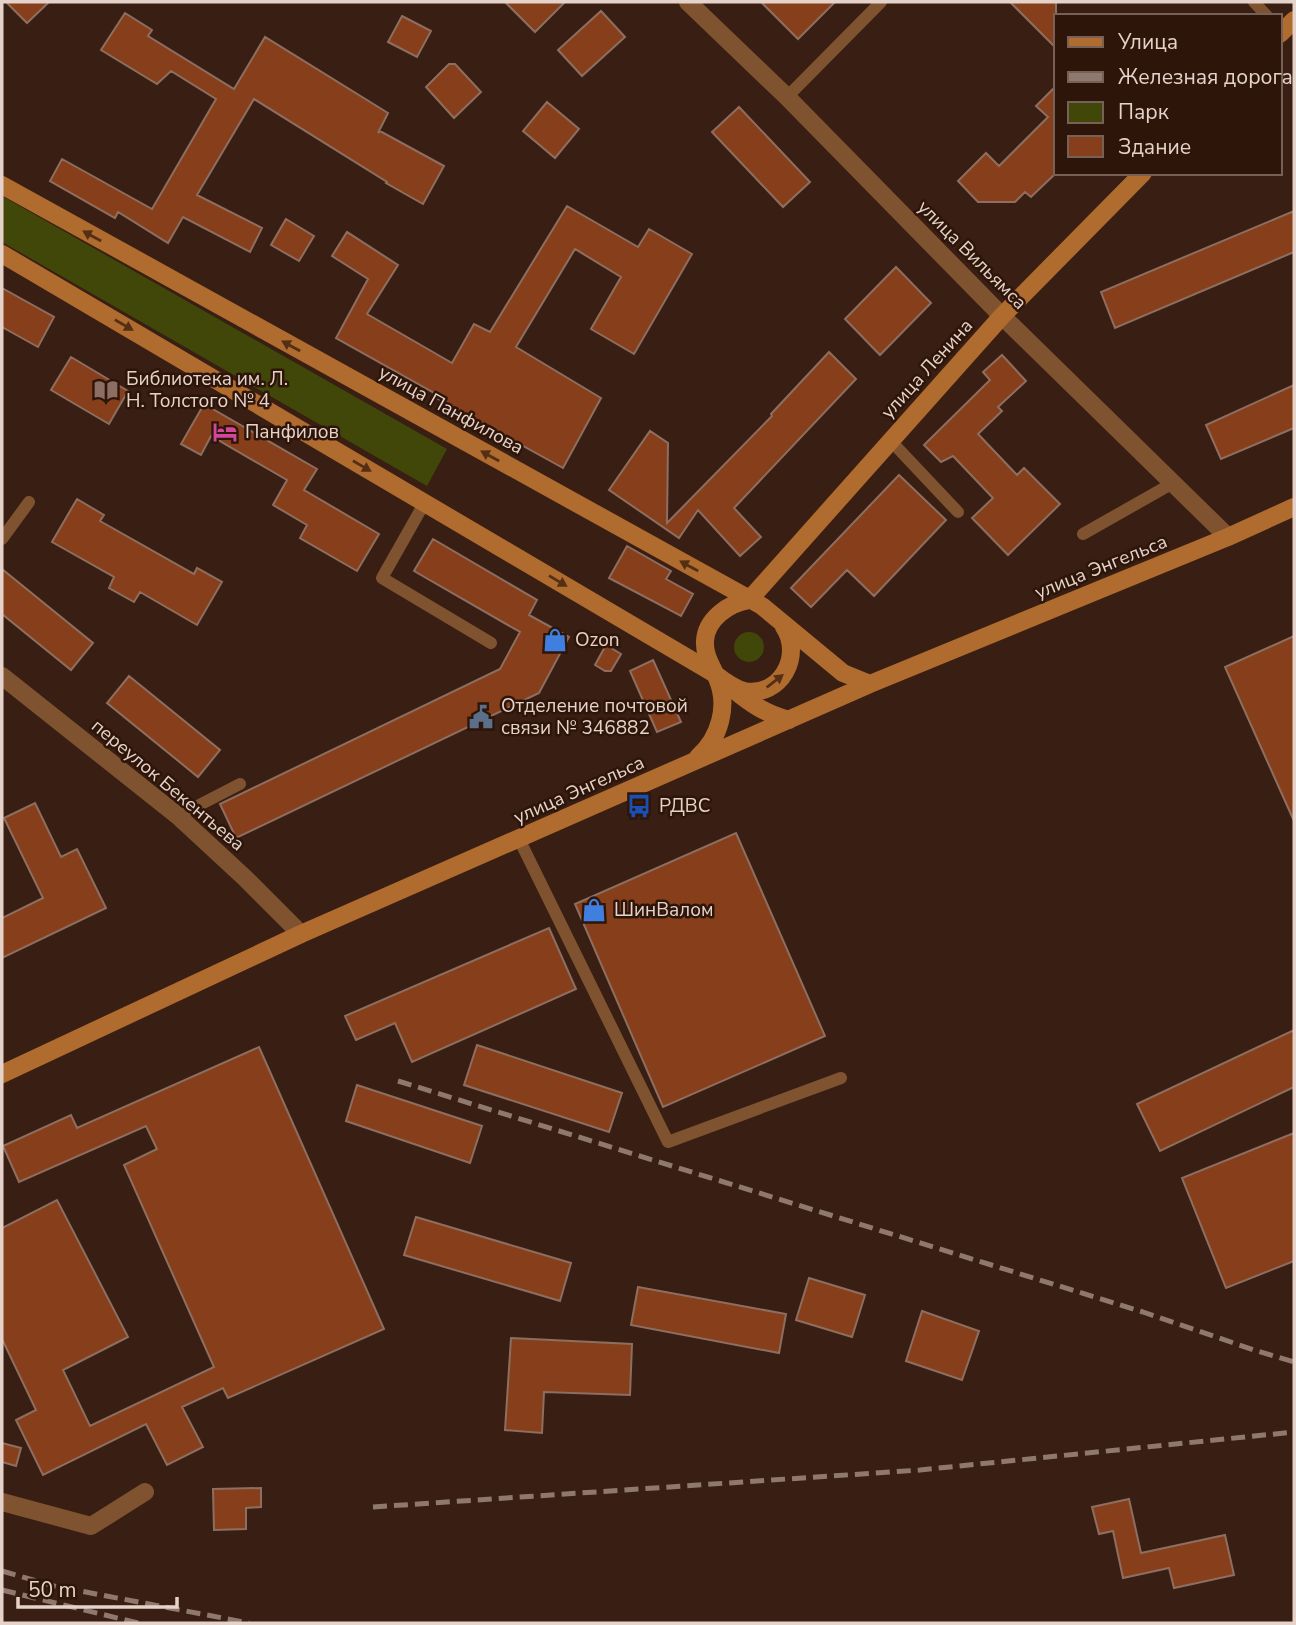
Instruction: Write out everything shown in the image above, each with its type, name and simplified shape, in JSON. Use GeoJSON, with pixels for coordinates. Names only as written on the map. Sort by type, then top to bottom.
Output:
{"type":"FeatureCollection","features":[{"type":"Feature","properties":{"kind":"street","name":"улица Вильямса"},"geometry":{"type":"LineString","coordinates":[[688,2],[787,97],[1002,316],[1228,537]]}},
{"type":"Feature","properties":{"kind":"street","name":"улица Ленина"},"geometry":{"type":"LineString","coordinates":[[749,600],[1002,316],[1141,175]]}},
{"type":"Feature","properties":{"kind":"street","name":"улица Панфилова"},"geometry":{"type":"LineString","coordinates":[[2,186],[749,600],[778,618],[843,673],[870,684]]}},
{"type":"Feature","properties":{"kind":"street"},"geometry":{"type":"LineString","coordinates":[[2,254],[743,691],[758,691],[772,686],[783,676],[791,663],[793,649],[788,633],[778,618]]}},
{"type":"Feature","properties":{"kind":"street","name":"улица Энгельса"},"geometry":{"type":"LineString","coordinates":[[2,1074],[301,934],[870,684],[1294,508]]}},
{"type":"Feature","properties":{"kind":"street"},"geometry":{"type":"LineString","coordinates":[[749,600],[737,602],[717,616],[704,641],[707,657],[721,679],[754,706],[768,714],[789,720]]}},
{"type":"Feature","properties":{"kind":"street","name":"переулок Бекентьева"},"geometry":{"type":"LineString","coordinates":[[2,676],[177,816],[301,934]]}},
{"type":"Feature","properties":{"kind":"street"},"geometry":{"type":"LineString","coordinates":[[690,764],[714,738],[719,723],[721,679]]}},
{"type":"Feature","properties":{"kind":"street"},"geometry":{"type":"LineString","coordinates":[[2,1502],[91,1526],[145,1492]]}},
{"type":"Feature","properties":{"kind":"lane"},"geometry":{"type":"LineString","coordinates":[[787,97],[881,2]]}},
{"type":"Feature","properties":{"kind":"lane"},"geometry":{"type":"LineString","coordinates":[[891,440],[958,512]]}},
{"type":"Feature","properties":{"kind":"lane"},"geometry":{"type":"LineString","coordinates":[[1083,534],[1173,484]]}},
{"type":"Feature","properties":{"kind":"lane"},"geometry":{"type":"LineString","coordinates":[[2,539],[29,502]]}},
{"type":"Feature","properties":{"kind":"lane"},"geometry":{"type":"LineString","coordinates":[[425,502],[382,578],[491,643]]}},
{"type":"Feature","properties":{"kind":"lane"},"geometry":{"type":"LineString","coordinates":[[177,816],[240,784]]}},
{"type":"Feature","properties":{"kind":"lane"},"geometry":{"type":"LineString","coordinates":[[519,839],[668,1142],[841,1078]]}},
{"type":"Feature","properties":{"kind":"green space"},"geometry":{"type":"Polygon","coordinates":[[[2,196],[447,449],[427,486],[2,242],[2,196]]]}},
{"type":"Feature","properties":{"kind":"green space"},"geometry":{"type":"Polygon","coordinates":[[[749,632],[760,636],[764,647],[760,658],[749,662],[738,658],[734,647],[738,636],[749,632]]]}},
{"type":"Feature","properties":{"kind":"building"},"geometry":{"type":"Polygon","coordinates":[[[6,2],[49,2],[27,23],[6,2]]]}},
{"type":"Feature","properties":{"kind":"building"},"geometry":{"type":"Polygon","coordinates":[[[505,2],[565,2],[535,32],[505,2]]]}},
{"type":"Feature","properties":{"kind":"building"},"geometry":{"type":"Polygon","coordinates":[[[761,2],[835,2],[798,39],[761,2]]]}},
{"type":"Feature","properties":{"kind":"building"},"geometry":{"type":"Polygon","coordinates":[[[1010,2],[1056,2],[1054,46],[1010,2]]]}},
{"type":"Feature","properties":{"kind":"building"},"geometry":{"type":"Polygon","coordinates":[[[601,11],[625,37],[582,76],[558,50],[601,11]]]}},
{"type":"Feature","properties":{"kind":"building"},"geometry":{"type":"Polygon","coordinates":[[[125,13],[152,30],[148,36],[234,89],[265,37],[388,113],[378,133],[380,131],[444,166],[423,204],[254,99],[197,195],[262,228],[250,252],[183,217],[168,243],[118,212],[115,218],[50,181],[62,159],[152,209],[216,99],[171,71],[157,84],[101,50],[125,13]]]}},
{"type":"Feature","properties":{"kind":"building"},"geometry":{"type":"Polygon","coordinates":[[[402,16],[431,31],[417,57],[388,42],[402,16]]]}},
{"type":"Feature","properties":{"kind":"building"},"geometry":{"type":"Polygon","coordinates":[[[449,64],[455,64],[481,92],[454,118],[426,87],[449,64]]]}},
{"type":"Feature","properties":{"kind":"building"},"geometry":{"type":"Polygon","coordinates":[[[1054,88],[1054,175],[1031,197],[1025,192],[1015,202],[978,202],[958,181],[986,153],[999,166],[1048,117],[1036,106],[1054,88]]]}},
{"type":"Feature","properties":{"kind":"building"},"geometry":{"type":"Polygon","coordinates":[[[547,102],[579,129],[555,158],[523,131],[547,102]]]}},
{"type":"Feature","properties":{"kind":"building"},"geometry":{"type":"Polygon","coordinates":[[[739,107],[810,182],[783,207],[712,132],[739,107]]]}},
{"type":"Feature","properties":{"kind":"building"},"geometry":{"type":"Polygon","coordinates":[[[567,206],[638,247],[649,229],[692,254],[634,354],[591,329],[621,277],[575,249],[516,347],[601,398],[563,468],[433,396],[434,393],[336,338],[368,279],[332,256],[347,232],[398,265],[367,314],[452,363],[474,324],[490,332],[567,206]]]}},
{"type":"Feature","properties":{"kind":"building"},"geometry":{"type":"Polygon","coordinates":[[[1294,211],[1294,252],[1115,328],[1101,292],[1294,211]]]}},
{"type":"Feature","properties":{"kind":"building"},"geometry":{"type":"Polygon","coordinates":[[[286,219],[314,236],[299,261],[271,245],[286,219]]]}},
{"type":"Feature","properties":{"kind":"building"},"geometry":{"type":"Polygon","coordinates":[[[896,267],[931,303],[880,355],[845,319],[896,267]]]}},
{"type":"Feature","properties":{"kind":"building"},"geometry":{"type":"Polygon","coordinates":[[[2,288],[54,317],[38,347],[2,327],[2,288]]]}},
{"type":"Feature","properties":{"kind":"building"},"geometry":{"type":"Polygon","coordinates":[[[829,352],[856,379],[734,508],[761,537],[740,556],[698,510],[679,538],[609,490],[650,431],[668,443],[667,523],[772,416],[829,352]]]}},
{"type":"Feature","properties":{"kind":"building"},"geometry":{"type":"Polygon","coordinates":[[[1002,355],[1026,381],[998,407],[1002,411],[978,434],[1017,475],[1024,468],[1060,504],[1008,555],[972,518],[993,498],[953,456],[941,462],[924,445],[990,380],[983,372],[1002,355]]]}},
{"type":"Feature","properties":{"kind":"building"},"geometry":{"type":"Polygon","coordinates":[[[71,357],[128,391],[109,424],[51,390],[71,357]]]}},
{"type":"Feature","properties":{"kind":"building"},"geometry":{"type":"Polygon","coordinates":[[[1294,385],[1294,428],[1221,459],[1206,425],[1294,385]]]}},
{"type":"Feature","properties":{"kind":"building"},"geometry":{"type":"Polygon","coordinates":[[[204,404],[317,469],[304,490],[379,534],[357,571],[300,538],[307,525],[273,505],[287,480],[211,436],[201,455],[181,444],[204,404]]]}},
{"type":"Feature","properties":{"kind":"building"},"geometry":{"type":"Polygon","coordinates":[[[899,475],[946,520],[874,596],[847,570],[811,607],[791,588],[899,475]]]}},
{"type":"Feature","properties":{"kind":"building"},"geometry":{"type":"Polygon","coordinates":[[[77,499],[104,515],[100,521],[194,574],[197,568],[222,582],[197,625],[140,592],[134,602],[109,588],[114,577],[52,542],[77,499]]]}},
{"type":"Feature","properties":{"kind":"building"},"geometry":{"type":"Polygon","coordinates":[[[433,539],[537,600],[529,615],[569,637],[539,693],[236,838],[220,804],[500,669],[520,632],[414,571],[433,539]]]}},
{"type":"Feature","properties":{"kind":"building"},"geometry":{"type":"Polygon","coordinates":[[[627,546],[671,571],[666,579],[693,594],[681,616],[609,578],[627,546]]]}},
{"type":"Feature","properties":{"kind":"building"},"geometry":{"type":"Polygon","coordinates":[[[2,569],[93,643],[71,670],[2,614],[2,569]]]}},
{"type":"Feature","properties":{"kind":"building"},"geometry":{"type":"Polygon","coordinates":[[[1294,636],[1294,821],[1225,667],[1294,636]]]}},
{"type":"Feature","properties":{"kind":"building"},"geometry":{"type":"Polygon","coordinates":[[[606,645],[621,654],[611,671],[605,671],[595,665],[606,645]]]}},
{"type":"Feature","properties":{"kind":"building"},"geometry":{"type":"Polygon","coordinates":[[[653,660],[681,722],[657,732],[630,671],[653,660]]]}},
{"type":"Feature","properties":{"kind":"building"},"geometry":{"type":"Polygon","coordinates":[[[129,676],[220,750],[198,777],[107,703],[129,676]]]}},
{"type":"Feature","properties":{"kind":"building"},"geometry":{"type":"Polygon","coordinates":[[[35,803],[61,857],[77,849],[106,908],[2,958],[2,918],[43,898],[4,818],[35,803]]]}},
{"type":"Feature","properties":{"kind":"building"},"geometry":{"type":"Polygon","coordinates":[[[736,833],[825,1036],[663,1107],[575,904],[736,833]]]}},
{"type":"Feature","properties":{"kind":"building"},"geometry":{"type":"Polygon","coordinates":[[[549,928],[576,989],[412,1062],[395,1023],[356,1040],[345,1016],[549,928]]]}},
{"type":"Feature","properties":{"kind":"building"},"geometry":{"type":"Polygon","coordinates":[[[1294,1030],[1294,1087],[1160,1151],[1137,1104],[1294,1030]]]}},
{"type":"Feature","properties":{"kind":"building"},"geometry":{"type":"Polygon","coordinates":[[[477,1045],[622,1093],[609,1132],[464,1085],[477,1045]]]}},
{"type":"Feature","properties":{"kind":"building"},"geometry":{"type":"Polygon","coordinates":[[[259,1047],[384,1329],[228,1398],[223,1388],[182,1407],[203,1447],[167,1465],[146,1424],[43,1475],[16,1420],[36,1410],[2,1339],[2,1228],[57,1200],[128,1337],[63,1370],[90,1426],[214,1367],[124,1165],[157,1149],[146,1126],[19,1182],[3,1146],[71,1115],[77,1128],[259,1047]]]}},
{"type":"Feature","properties":{"kind":"building"},"geometry":{"type":"Polygon","coordinates":[[[357,1085],[482,1126],[470,1163],[346,1121],[357,1085]]]}},
{"type":"Feature","properties":{"kind":"building"},"geometry":{"type":"Polygon","coordinates":[[[1294,1133],[1294,1261],[1226,1288],[1182,1178],[1294,1133]]]}},
{"type":"Feature","properties":{"kind":"building"},"geometry":{"type":"Polygon","coordinates":[[[416,1217],[571,1263],[560,1301],[404,1255],[416,1217]]]}},
{"type":"Feature","properties":{"kind":"building"},"geometry":{"type":"Polygon","coordinates":[[[809,1278],[865,1295],[852,1337],[796,1320],[809,1278]]]}},
{"type":"Feature","properties":{"kind":"building"},"geometry":{"type":"Polygon","coordinates":[[[638,1287],[786,1314],[779,1353],[631,1325],[638,1287]]]}},
{"type":"Feature","properties":{"kind":"building"},"geometry":{"type":"Polygon","coordinates":[[[922,1311],[979,1331],[962,1380],[906,1361],[922,1311]]]}},
{"type":"Feature","properties":{"kind":"building"},"geometry":{"type":"Polygon","coordinates":[[[511,1338],[632,1344],[630,1395],[544,1392],[542,1433],[505,1430],[511,1338]]]}},
{"type":"Feature","properties":{"kind":"building"},"geometry":{"type":"Polygon","coordinates":[[[2,1443],[21,1448],[16,1466],[2,1462],[2,1443]]]}},
{"type":"Feature","properties":{"kind":"building"},"geometry":{"type":"Polygon","coordinates":[[[261,1488],[261,1507],[246,1508],[246,1529],[214,1530],[213,1489],[261,1488]]]}},
{"type":"Feature","properties":{"kind":"building"},"geometry":{"type":"Polygon","coordinates":[[[1129,1499],[1141,1553],[1225,1535],[1234,1575],[1174,1588],[1169,1568],[1123,1578],[1113,1531],[1099,1534],[1092,1507],[1129,1499]]]}},
{"type":"Feature","properties":{"kind":"railway"},"geometry":{"type":"LineString","coordinates":[[398,1081],[1143,1312],[1294,1362]]}},
{"type":"Feature","properties":{"kind":"railway"},"geometry":{"type":"LineString","coordinates":[[373,1507],[920,1470],[1294,1432]]}},
{"type":"Feature","properties":{"kind":"railway"},"geometry":{"type":"LineString","coordinates":[[2,1571],[54,1586],[249,1623]]}},
{"type":"Feature","properties":{"kind":"railway"},"geometry":{"type":"LineString","coordinates":[[2,1590],[138,1623]]}},
{"type":"Feature","properties":{"kind":"place","name":"Библиотека им. Л. Н. Толстого № 4"},"geometry":{"type":"Point","coordinates":[106,390]}},
{"type":"Feature","properties":{"kind":"place","name":"Панфилов"},"geometry":{"type":"Point","coordinates":[225,432]}},
{"type":"Feature","properties":{"kind":"place","name":"Ozon"},"geometry":{"type":"Point","coordinates":[555,640]}},
{"type":"Feature","properties":{"kind":"place","name":"Отделение почтовой связи № 346882"},"geometry":{"type":"Point","coordinates":[481,717]}},
{"type":"Feature","properties":{"kind":"place","name":"РДВС"},"geometry":{"type":"Point","coordinates":[639,806]}},
{"type":"Feature","properties":{"kind":"place","name":"ШинВалом"},"geometry":{"type":"Point","coordinates":[594,910]}}]}
